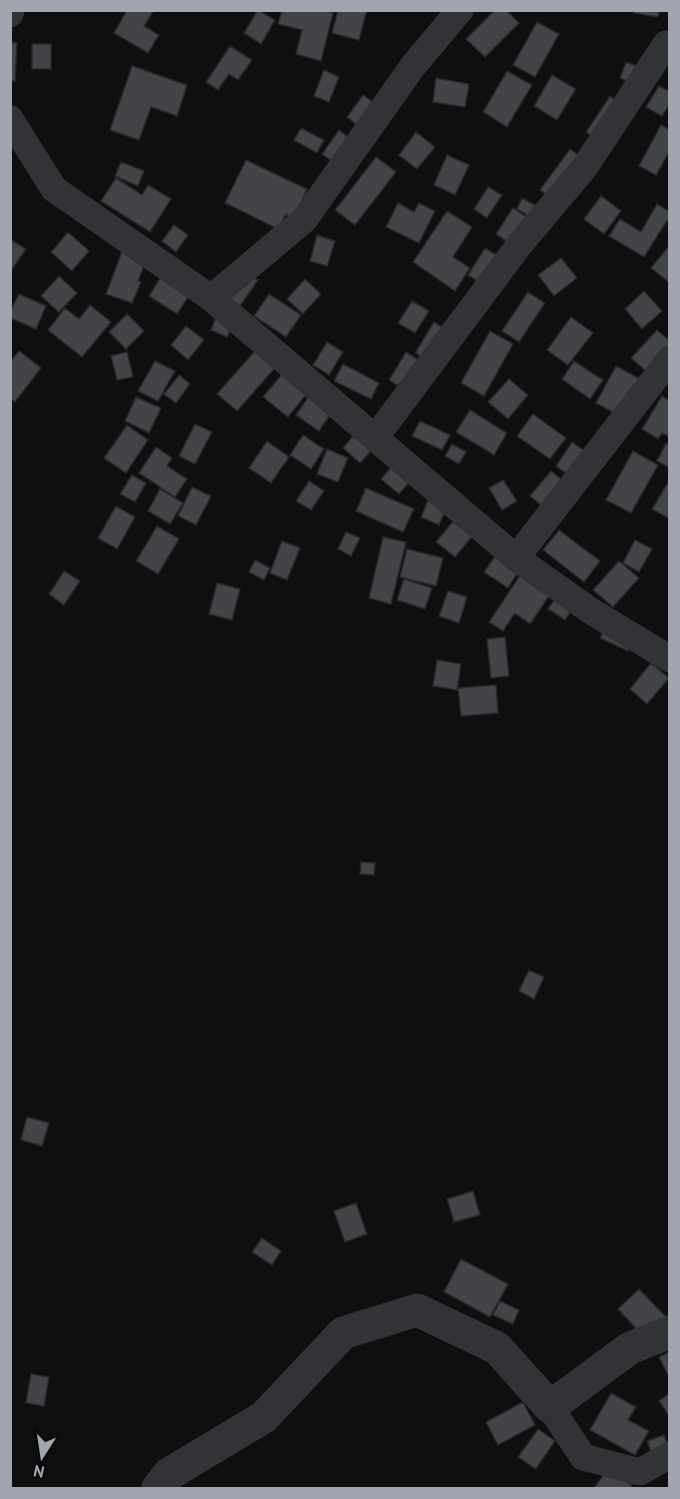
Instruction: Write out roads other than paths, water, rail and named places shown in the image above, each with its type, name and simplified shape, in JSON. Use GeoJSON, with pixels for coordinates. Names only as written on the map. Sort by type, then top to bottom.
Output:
{"type":"FeatureCollection","features":[{"type":"Feature","properties":{"kind":"street"},"geometry":{"type":"LineString","coordinates":[[211,298],[304,220],[413,66],[460,10]]}},
{"type":"Feature","properties":{"kind":"street"},"geometry":{"type":"LineString","coordinates":[[375,438],[520,244],[584,168],[666,44]]}},
{"type":"Feature","properties":{"kind":"street"},"geometry":{"type":"LineString","coordinates":[[10,119],[54,189],[211,298],[516,558],[591,611],[669,660]]}},
{"type":"Feature","properties":{"kind":"street"},"geometry":{"type":"LineString","coordinates":[[516,558],[669,359]]}},
{"type":"Feature","properties":{"kind":"street"},"geometry":{"type":"LineString","coordinates":[[158,1488],[169,1474],[264,1417],[343,1333],[417,1310],[497,1348],[550,1407],[583,1457],[640,1472],[668,1458]]}},
{"type":"Feature","properties":{"kind":"street"},"geometry":{"type":"LineString","coordinates":[[550,1407],[630,1347],[669,1332]]}}]}
